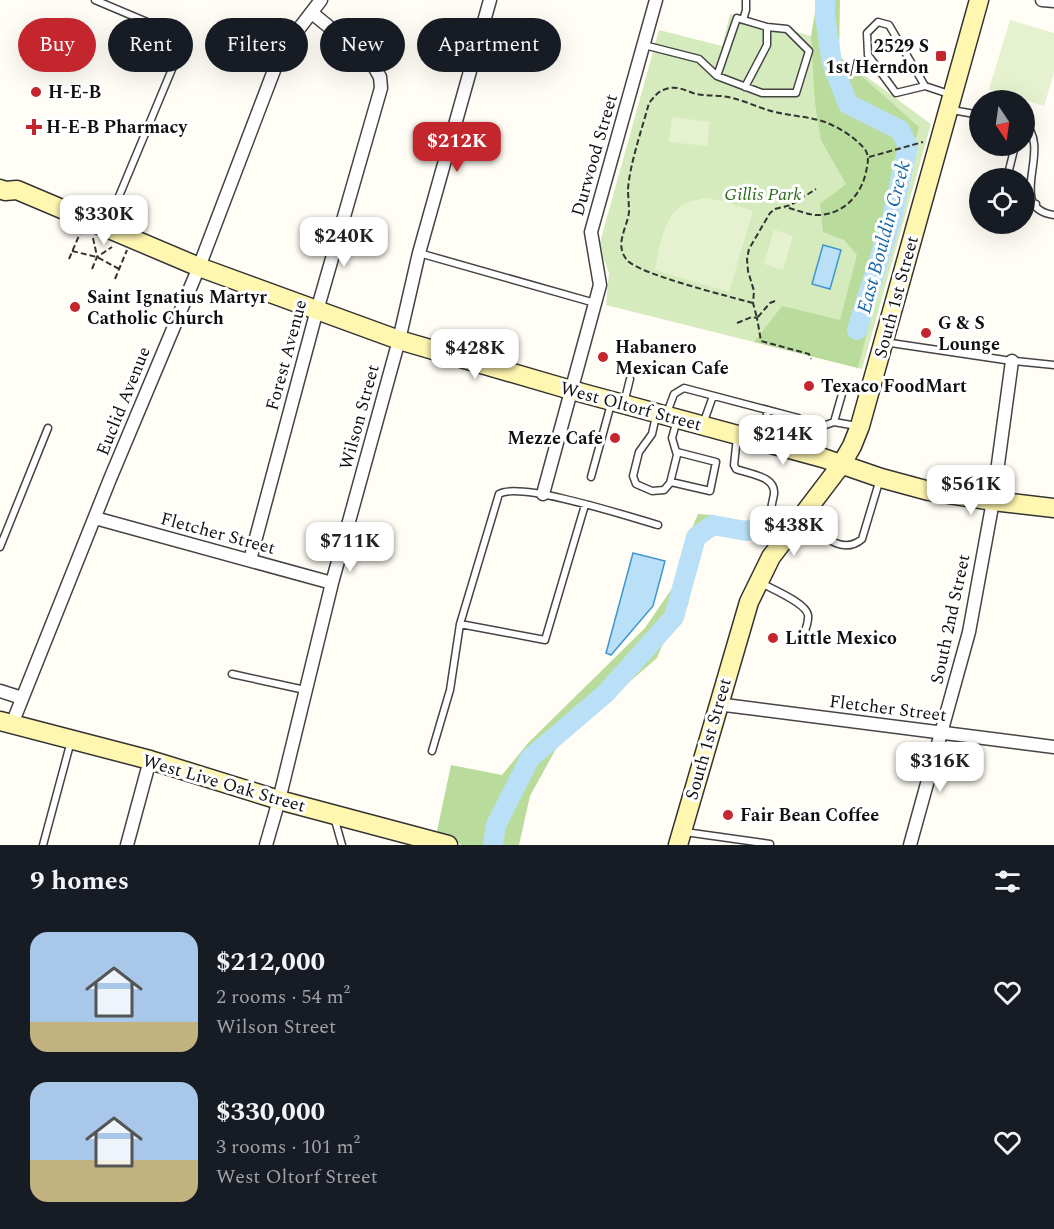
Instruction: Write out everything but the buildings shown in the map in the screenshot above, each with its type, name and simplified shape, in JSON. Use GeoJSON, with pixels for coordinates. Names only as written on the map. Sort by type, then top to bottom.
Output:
{"type":"FeatureCollection","features":[{"type":"Feature","properties":{"kind":"main road","name":"South 1st Street"},"geometry":{"type":"LineString","coordinates":[[680,838],[717,704],[749,602],[758,581],[771,557],[841,465],[860,426],[979,0]]}},
{"type":"Feature","properties":{"kind":"main road","name":"West Oltorf Street"},"geometry":{"type":"LineString","coordinates":[[0,178],[12,183],[8,190],[199,267],[399,340],[571,390],[813,455],[928,491],[1054,508]]}},
{"type":"Feature","properties":{"kind":"main road","name":"West Live Oak Street"},"geometry":{"type":"LineString","coordinates":[[6,722],[150,760],[279,800],[333,814],[393,835],[448,845]]}},
{"type":"Feature","properties":{"kind":"street","name":"Euclid Avenue"},"geometry":{"type":"LineString","coordinates":[[6,722],[22,698],[199,267],[281,52],[321,0]]}},
{"type":"Feature","properties":{"kind":"street","name":"Wilson Street"},"geometry":{"type":"LineString","coordinates":[[266,845],[332,583],[399,340],[419,253],[490,0]]}},
{"type":"Feature","properties":{"kind":"street","name":"Durwood Street"},"geometry":{"type":"LineString","coordinates":[[543,494],[597,303],[600,285],[591,232],[656,0]]}},
{"type":"Feature","properties":{"kind":"street"},"geometry":{"type":"LineString","coordinates":[[1042,0],[1054,1]]}},
{"type":"Feature","properties":{"kind":"street","name":"Forest Avenue"},"geometry":{"type":"LineString","coordinates":[[250,560],[317,310],[381,88],[380,77],[371,62],[312,13]]}},
{"type":"Feature","properties":{"kind":"street","name":"South 2nd Street"},"geometry":{"type":"LineString","coordinates":[[910,845],[969,632],[993,501],[1012,361]]}},
{"type":"Feature","properties":{"kind":"street","name":"Fletcher Street"},"geometry":{"type":"LineString","coordinates":[[95,518],[332,583]]}},
{"type":"Feature","properties":{"kind":"street"},"geometry":{"type":"LineString","coordinates":[[0,692],[22,698]]}},
{"type":"Feature","properties":{"kind":"street","name":"Fletcher Street"},"geometry":{"type":"LineString","coordinates":[[717,704],[1054,747]]}},
{"type":"Feature","properties":{"kind":"street"},"geometry":{"type":"LineString","coordinates":[[127,845],[150,760]]}},
{"type":"Feature","properties":{"kind":"lane"},"geometry":{"type":"LineString","coordinates":[[95,0],[185,38],[117,201]]}},
{"type":"Feature","properties":{"kind":"lane"},"geometry":{"type":"LineString","coordinates":[[743,20],[747,9],[746,0]]}},
{"type":"Feature","properties":{"kind":"lane"},"geometry":{"type":"LineString","coordinates":[[644,45],[699,59],[717,76],[762,93],[796,93],[809,51],[787,28],[767,27],[737,18],[717,76]]}},
{"type":"Feature","properties":{"kind":"lane"},"geometry":{"type":"LineString","coordinates":[[925,86],[896,93],[868,55],[867,33],[878,22],[889,25],[925,86],[950,103],[969,111]]}},
{"type":"Feature","properties":{"kind":"lane"},"geometry":{"type":"LineString","coordinates":[[745,87],[766,45],[767,27]]}},
{"type":"Feature","properties":{"kind":"lane"},"geometry":{"type":"LineString","coordinates":[[1035,130],[1041,138]]}},
{"type":"Feature","properties":{"kind":"lane"},"geometry":{"type":"LineString","coordinates":[[1041,161],[1035,194],[1036,204],[1042,212],[1054,215]]}},
{"type":"Feature","properties":{"kind":"lane"},"geometry":{"type":"LineString","coordinates":[[419,253],[597,303]]}},
{"type":"Feature","properties":{"kind":"lane"},"geometry":{"type":"LineString","coordinates":[[884,342],[1054,365]]}},
{"type":"Feature","properties":{"kind":"lane"},"geometry":{"type":"LineString","coordinates":[[591,477],[618,402],[630,378]]}},
{"type":"Feature","properties":{"kind":"lane"},"geometry":{"type":"LineString","coordinates":[[834,422],[844,387],[870,393]]}},
{"type":"Feature","properties":{"kind":"lane"},"geometry":{"type":"LineString","coordinates":[[667,416],[677,452],[668,488],[652,491],[636,484],[633,476],[639,452],[667,416],[674,394],[684,388],[798,418],[812,430],[813,455]]}},
{"type":"Feature","properties":{"kind":"lane"},"geometry":{"type":"LineString","coordinates":[[703,425],[713,396]]}},
{"type":"Feature","properties":{"kind":"lane"},"geometry":{"type":"LineString","coordinates":[[760,441],[768,410]]}},
{"type":"Feature","properties":{"kind":"lane"},"geometry":{"type":"LineString","coordinates":[[812,430],[834,422],[860,426]]}},
{"type":"Feature","properties":{"kind":"lane"},"geometry":{"type":"LineString","coordinates":[[0,547],[48,428]]}},
{"type":"Feature","properties":{"kind":"lane"},"geometry":{"type":"LineString","coordinates":[[737,435],[734,465],[736,469],[767,479],[772,484],[774,490],[770,510],[772,513],[797,522],[838,545],[847,547],[856,545],[862,540],[881,478]]}},
{"type":"Feature","properties":{"kind":"lane"},"geometry":{"type":"LineString","coordinates":[[671,482],[710,491],[716,462],[677,452]]}},
{"type":"Feature","properties":{"kind":"lane"},"geometry":{"type":"LineString","coordinates":[[432,750],[448,700],[460,624],[499,494],[505,490],[543,494],[658,525]]}},
{"type":"Feature","properties":{"kind":"lane"},"geometry":{"type":"LineString","coordinates":[[460,624],[545,640],[585,505]]}},
{"type":"Feature","properties":{"kind":"lane"},"geometry":{"type":"LineString","coordinates":[[758,581],[803,606],[808,614],[802,638]]}},
{"type":"Feature","properties":{"kind":"lane"},"geometry":{"type":"LineString","coordinates":[[232,674],[305,690]]}},
{"type":"Feature","properties":{"kind":"lane"},"geometry":{"type":"LineString","coordinates":[[43,845],[71,740]]}},
{"type":"Feature","properties":{"kind":"lane"},"geometry":{"type":"LineString","coordinates":[[333,814],[342,845]]}},
{"type":"Feature","properties":{"kind":"lane"},"geometry":{"type":"LineString","coordinates":[[680,838],[770,844]]}},
{"type":"Feature","properties":{"kind":"path"},"geometry":{"type":"LineString","coordinates":[[753,303],[705,291],[638,268],[628,262],[622,252],[621,238],[629,213],[628,188],[649,103],[657,93],[667,88],[679,88],[697,94],[727,97],[772,111],[805,116],[827,123],[866,148],[869,157],[866,175],[859,192],[850,202],[826,214],[814,214],[784,207]]}},
{"type":"Feature","properties":{"kind":"path"},"geometry":{"type":"LineString","coordinates":[[869,157],[923,142]]}},
{"type":"Feature","properties":{"kind":"path"},"geometry":{"type":"LineString","coordinates":[[811,360],[809,354],[761,341],[747,259],[749,249],[770,213],[816,189]]}},
{"type":"Feature","properties":{"kind":"path"},"geometry":{"type":"LineString","coordinates":[[69,260],[81,231]]}},
{"type":"Feature","properties":{"kind":"path"},"geometry":{"type":"LineString","coordinates":[[92,269],[97,257],[93,236]]}},
{"type":"Feature","properties":{"kind":"path"},"geometry":{"type":"LineString","coordinates":[[97,257],[115,245]]}},
{"type":"Feature","properties":{"kind":"path"},"geometry":{"type":"LineString","coordinates":[[116,279],[127,250]]}},
{"type":"Feature","properties":{"kind":"path"},"geometry":{"type":"LineString","coordinates":[[72,251],[97,257],[120,269]]}},
{"type":"Feature","properties":{"kind":"path"},"geometry":{"type":"LineString","coordinates":[[757,318],[770,303],[775,302]]}},
{"type":"Feature","properties":{"kind":"path"},"geometry":{"type":"LineString","coordinates":[[737,323],[752,317],[757,318]]}},
{"type":"Feature","properties":{"kind":"green space"},"geometry":{"type":"Polygon","coordinates":[[[817,0],[840,0],[839,56],[919,127],[858,368],[754,342],[782,306],[840,320],[857,255],[844,240],[823,232],[820,204],[846,184],[821,140],[815,103],[811,36],[817,0]]]}},
{"type":"Feature","properties":{"kind":"green space","name":"Gillis Park"},"geometry":{"type":"Polygon","coordinates":[[[730,14],[811,36],[931,124],[862,369],[606,305],[609,273],[599,246],[659,30],[722,46],[730,14]]]}},
{"type":"Feature","properties":{"kind":"green space"},"geometry":{"type":"Polygon","coordinates":[[[1010,20],[1054,33],[1054,73],[1044,106],[1035,103],[1035,90],[989,89],[1010,20]]]}},
{"type":"Feature","properties":{"kind":"green space"},"geometry":{"type":"Polygon","coordinates":[[[672,117],[710,122],[707,146],[669,142],[672,117]]]}},
{"type":"Feature","properties":{"kind":"green space"},"geometry":{"type":"Polygon","coordinates":[[[705,198],[723,201],[753,211],[729,292],[655,270],[664,232],[672,215],[686,203],[705,198]]]}},
{"type":"Feature","properties":{"kind":"green space"},"geometry":{"type":"Polygon","coordinates":[[[774,230],[793,236],[783,270],[764,264],[774,230]]]}},
{"type":"Feature","properties":{"kind":"green space"},"geometry":{"type":"Polygon","coordinates":[[[698,514],[754,524],[741,533],[713,531],[700,541],[688,605],[671,624],[657,658],[557,747],[530,796],[519,845],[462,845],[437,831],[451,765],[502,775],[528,743],[645,628],[675,584],[698,514]]]}},
{"type":"Feature","properties":{"kind":"water"},"geometry":{"type":"Polygon","coordinates":[[[823,245],[841,250],[830,289],[812,284],[823,245]]]}},
{"type":"Feature","properties":{"kind":"water"},"geometry":{"type":"Polygon","coordinates":[[[633,553],[665,561],[653,606],[611,655],[606,653],[633,553]]]}},
{"type":"Feature","properties":{"kind":"waterway","name":"East Bouldin Creek"},"geometry":{"type":"LineString","coordinates":[[825,0],[832,63],[848,104],[900,130],[908,146],[892,218],[857,330]]}},
{"type":"Feature","properties":{"kind":"waterway","name":"East Bouldin Creek"},"geometry":{"type":"LineString","coordinates":[[493,845],[496,825],[530,758],[606,693],[674,617],[696,537],[713,525],[746,531],[757,528]]}},
{"type":"Feature","properties":{"kind":"place","name":"2529 S 1st/Herndon"},"geometry":{"type":"Point","coordinates":[941,56]}},
{"type":"Feature","properties":{"kind":"place","name":"H-E-B"},"geometry":{"type":"Point","coordinates":[36,92]}},
{"type":"Feature","properties":{"kind":"place","name":"H-E-B Pharmacy"},"geometry":{"type":"Point","coordinates":[34,127]}},
{"type":"Feature","properties":{"kind":"place","name":"Saint Ignatius Martyr Catholic Church"},"geometry":{"type":"Point","coordinates":[75,307]}},
{"type":"Feature","properties":{"kind":"place","name":"G & S Lounge"},"geometry":{"type":"Point","coordinates":[926,333]}},
{"type":"Feature","properties":{"kind":"place","name":"Habanero Mexican Cafe"},"geometry":{"type":"Point","coordinates":[603,357]}},
{"type":"Feature","properties":{"kind":"place","name":"Texaco FoodMart"},"geometry":{"type":"Point","coordinates":[809,386]}},
{"type":"Feature","properties":{"kind":"place","name":"Mezze Cafe"},"geometry":{"type":"Point","coordinates":[615,438]}},
{"type":"Feature","properties":{"kind":"place","name":"Little Mexico"},"geometry":{"type":"Point","coordinates":[773,638]}},
{"type":"Feature","properties":{"kind":"place","name":"Fair Bean Coffee"},"geometry":{"type":"Point","coordinates":[728,815]}}]}
